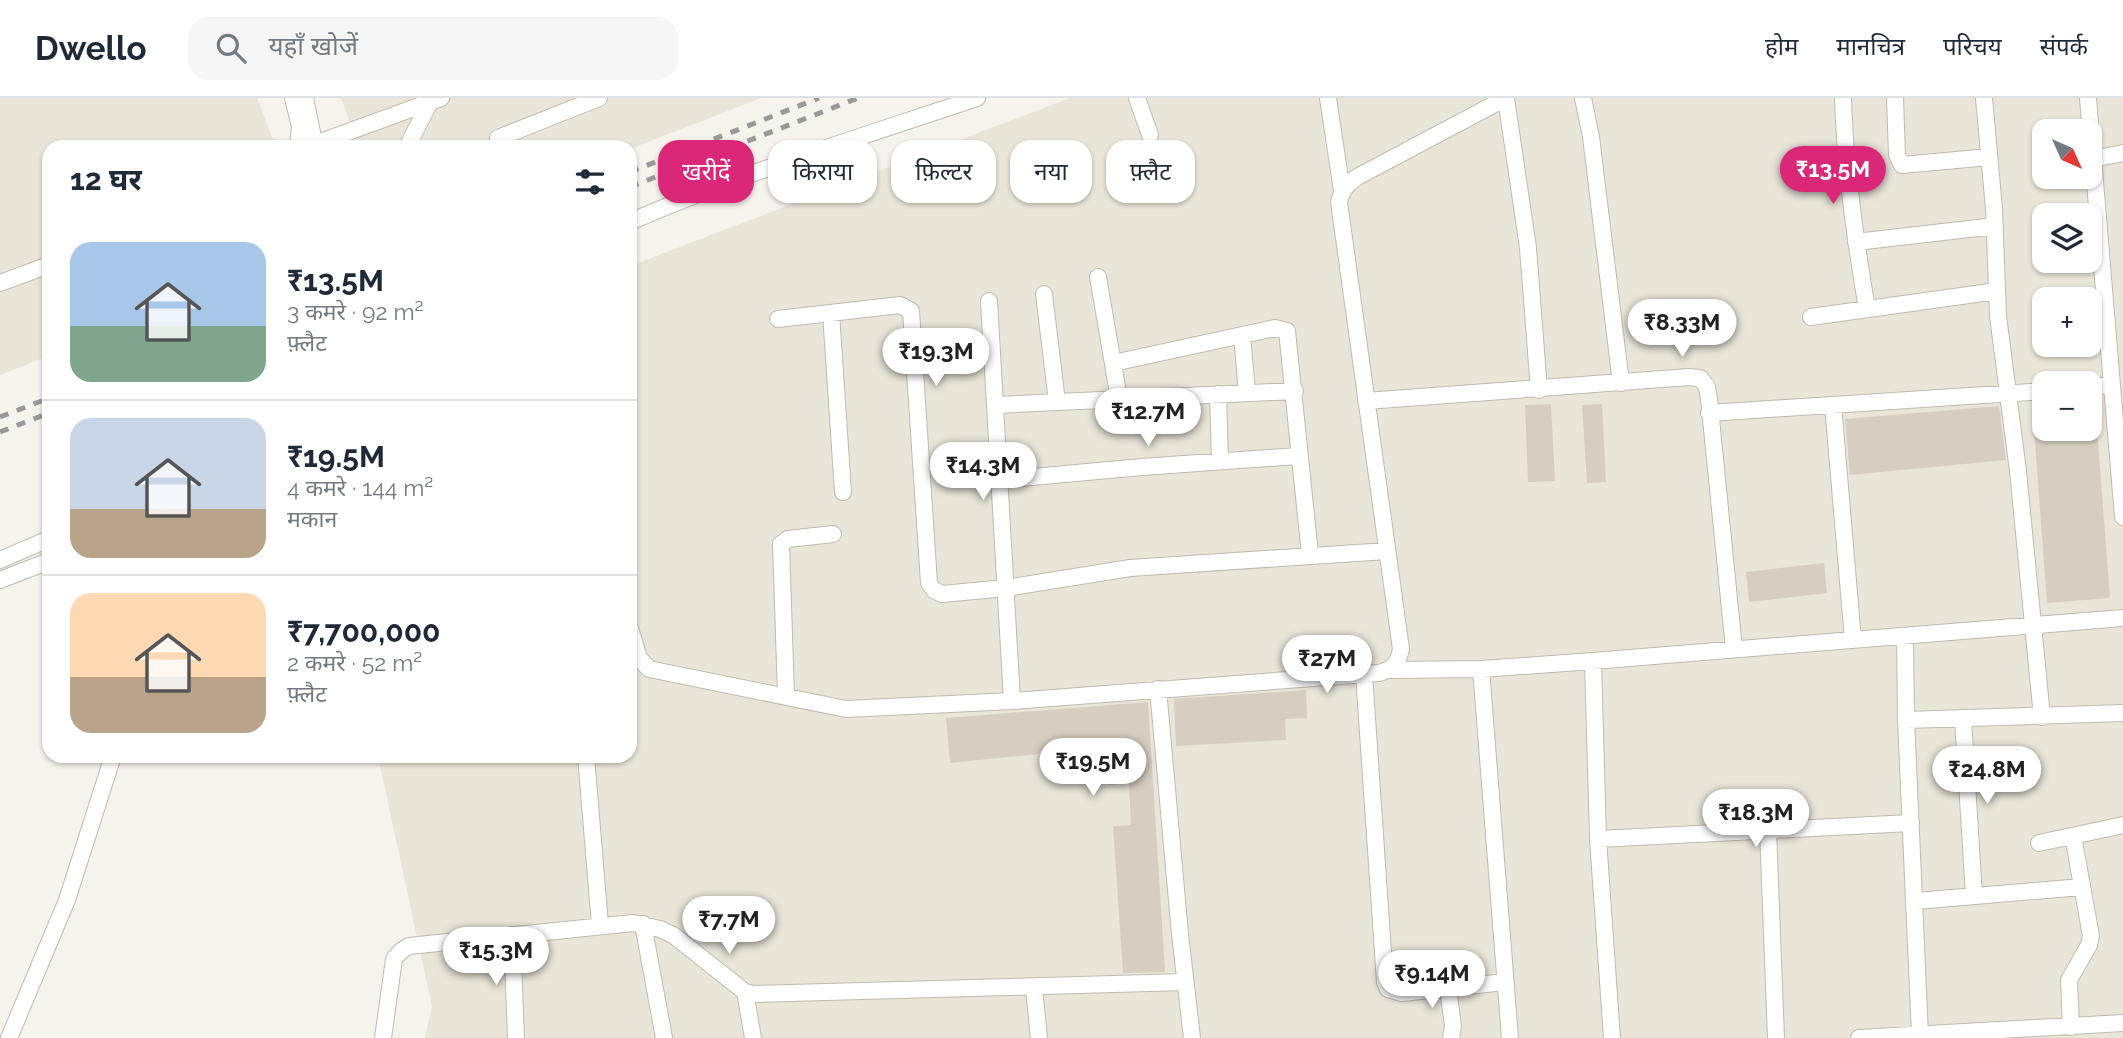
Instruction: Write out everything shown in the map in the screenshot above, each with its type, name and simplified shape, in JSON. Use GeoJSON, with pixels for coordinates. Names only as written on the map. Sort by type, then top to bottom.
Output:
{"type":"FeatureCollection","features":[{"type":"Feature","properties":{"kind":"street"},"geometry":{"type":"LineString","coordinates":[[293,98],[300,126],[299,140]]}},
{"type":"Feature","properties":{"kind":"street"},"geometry":{"type":"LineString","coordinates":[[305,98],[314,140]]}},
{"type":"Feature","properties":{"kind":"street"},"geometry":{"type":"LineString","coordinates":[[498,138],[599,98]]}},
{"type":"Feature","properties":{"kind":"street"},"geometry":{"type":"LineString","coordinates":[[637,219],[811,154],[977,98]]}},
{"type":"Feature","properties":{"kind":"street"},"geometry":{"type":"LineString","coordinates":[[1137,98],[1150,135]]}},
{"type":"Feature","properties":{"kind":"street"},"geometry":{"type":"LineString","coordinates":[[1328,98],[1342,191]]}},
{"type":"Feature","properties":{"kind":"street"},"geometry":{"type":"LineString","coordinates":[[1390,670],[1399,661],[1401,649],[1339,202],[1342,191],[1349,182],[1506,98],[1528,248],[1539,390]]}},
{"type":"Feature","properties":{"kind":"street"},"geometry":{"type":"LineString","coordinates":[[1583,98],[1591,137],[1621,383]]}},
{"type":"Feature","properties":{"kind":"street"},"geometry":{"type":"LineString","coordinates":[[1843,98],[1844,146],[1867,309]]}},
{"type":"Feature","properties":{"kind":"street"},"geometry":{"type":"LineString","coordinates":[[1895,98],[1897,155],[1902,165],[1989,157]]}},
{"type":"Feature","properties":{"kind":"street"},"geometry":{"type":"LineString","coordinates":[[1984,98],[1996,226],[2001,352],[2018,471],[2042,717]]}},
{"type":"Feature","properties":{"kind":"street"},"geometry":{"type":"LineString","coordinates":[[2088,98],[2090,119]]}},
{"type":"Feature","properties":{"kind":"street"},"geometry":{"type":"LineString","coordinates":[[331,140],[436,100]]}},
{"type":"Feature","properties":{"kind":"street"},"geometry":{"type":"LineString","coordinates":[[411,140],[436,100]]}},
{"type":"Feature","properties":{"kind":"street"},"geometry":{"type":"LineString","coordinates":[[2102,157],[2123,153]]}},
{"type":"Feature","properties":{"kind":"street"},"geometry":{"type":"LineString","coordinates":[[2096,189],[2115,395],[2123,517]]}},
{"type":"Feature","properties":{"kind":"street"},"geometry":{"type":"LineString","coordinates":[[1856,242],[1996,226]]}},
{"type":"Feature","properties":{"kind":"street"},"geometry":{"type":"LineString","coordinates":[[0,283],[42,268]]}},
{"type":"Feature","properties":{"kind":"street"},"geometry":{"type":"LineString","coordinates":[[1098,277],[1119,399]]}},
{"type":"Feature","properties":{"kind":"street"},"geometry":{"type":"LineString","coordinates":[[1811,317],[1997,291]]}},
{"type":"Feature","properties":{"kind":"street"},"geometry":{"type":"LineString","coordinates":[[1044,294],[1057,402]]}},
{"type":"Feature","properties":{"kind":"street"},"geometry":{"type":"LineString","coordinates":[[989,301],[1012,701]]}},
{"type":"Feature","properties":{"kind":"street"},"geometry":{"type":"LineString","coordinates":[[778,319],[900,305],[911,311],[929,583],[934,590],[942,594],[1006,588],[1130,568],[1387,551]]}},
{"type":"Feature","properties":{"kind":"street"},"geometry":{"type":"LineString","coordinates":[[831,313],[843,492]]}},
{"type":"Feature","properties":{"kind":"street"},"geometry":{"type":"LineString","coordinates":[[1113,363],[1275,328],[1287,331],[1310,555]]}},
{"type":"Feature","properties":{"kind":"street"},"geometry":{"type":"LineString","coordinates":[[1242,335],[1247,393]]}},
{"type":"Feature","properties":{"kind":"street"},"geometry":{"type":"LineString","coordinates":[[1366,401],[1689,377],[1700,379],[1707,387],[1734,649]]}},
{"type":"Feature","properties":{"kind":"street"},"geometry":{"type":"LineString","coordinates":[[996,405],[1295,391]]}},
{"type":"Feature","properties":{"kind":"street"},"geometry":{"type":"LineString","coordinates":[[1709,413],[2032,392]]}},
{"type":"Feature","properties":{"kind":"street"},"geometry":{"type":"LineString","coordinates":[[1217,394],[1220,461]]}},
{"type":"Feature","properties":{"kind":"street"},"geometry":{"type":"LineString","coordinates":[[1833,405],[1853,640]]}},
{"type":"Feature","properties":{"kind":"street"},"geometry":{"type":"LineString","coordinates":[[1000,480],[1298,456]]}},
{"type":"Feature","properties":{"kind":"street"},"geometry":{"type":"LineString","coordinates":[[786,695],[781,544],[788,539],[833,534]]}},
{"type":"Feature","properties":{"kind":"street"},"geometry":{"type":"LineString","coordinates":[[0,560],[42,542]]}},
{"type":"Feature","properties":{"kind":"street"},"geometry":{"type":"LineString","coordinates":[[0,580],[42,564]]}},
{"type":"Feature","properties":{"kind":"street"},"geometry":{"type":"LineString","coordinates":[[637,651],[639,658],[649,668],[786,695],[825,707],[846,709],[1012,701],[1390,670],[1481,669],[2123,618]]}},
{"type":"Feature","properties":{"kind":"street"},"geometry":{"type":"LineString","coordinates":[[1905,636],[1906,720],[1916,901],[1912,1036]]}},
{"type":"Feature","properties":{"kind":"street"},"geometry":{"type":"LineString","coordinates":[[1593,661],[1598,839],[1612,1038]]}},
{"type":"Feature","properties":{"kind":"street"},"geometry":{"type":"LineString","coordinates":[[1481,669],[1510,1038]]}},
{"type":"Feature","properties":{"kind":"street"},"geometry":{"type":"LineString","coordinates":[[1364,674],[1385,982],[1388,989],[1402,993],[1506,982]]}},
{"type":"Feature","properties":{"kind":"street"},"geometry":{"type":"LineString","coordinates":[[1158,689],[1192,1038]]}},
{"type":"Feature","properties":{"kind":"street"},"geometry":{"type":"LineString","coordinates":[[1906,720],[2123,713]]}},
{"type":"Feature","properties":{"kind":"street"},"geometry":{"type":"LineString","coordinates":[[1963,718],[1974,897]]}},
{"type":"Feature","properties":{"kind":"street"},"geometry":{"type":"LineString","coordinates":[[9,1038],[67,900],[111,763]]}},
{"type":"Feature","properties":{"kind":"street"},"geometry":{"type":"LineString","coordinates":[[587,763],[600,925]]}},
{"type":"Feature","properties":{"kind":"street"},"geometry":{"type":"LineString","coordinates":[[1598,839],[1911,823]]}},
{"type":"Feature","properties":{"kind":"street"},"geometry":{"type":"LineString","coordinates":[[2039,843],[2123,825]]}},
{"type":"Feature","properties":{"kind":"street"},"geometry":{"type":"LineString","coordinates":[[1768,830],[1776,1038]]}},
{"type":"Feature","properties":{"kind":"street"},"geometry":{"type":"LineString","coordinates":[[2071,1027],[2069,980],[2089,945],[2091,936],[2073,836]]}},
{"type":"Feature","properties":{"kind":"street"},"geometry":{"type":"LineString","coordinates":[[1916,901],[2082,887]]}},
{"type":"Feature","properties":{"kind":"street"},"geometry":{"type":"LineString","coordinates":[[383,1038],[394,959],[409,946],[600,925],[643,924],[673,935],[746,992],[755,994],[1185,982]]}},
{"type":"Feature","properties":{"kind":"street"},"geometry":{"type":"LineString","coordinates":[[643,924],[664,1038]]}},
{"type":"Feature","properties":{"kind":"street"},"geometry":{"type":"LineString","coordinates":[[512,934],[516,1038]]}},
{"type":"Feature","properties":{"kind":"street"},"geometry":{"type":"LineString","coordinates":[[1034,988],[1039,1038]]}},
{"type":"Feature","properties":{"kind":"street"},"geometry":{"type":"LineString","coordinates":[[1448,988],[1453,1026],[1451,1038]]}},
{"type":"Feature","properties":{"kind":"street"},"geometry":{"type":"LineString","coordinates":[[746,992],[753,1038]]}},
{"type":"Feature","properties":{"kind":"street"},"geometry":{"type":"LineString","coordinates":[[1859,1038],[2034,1034],[2071,1027],[2123,1023]]}},
{"type":"Feature","properties":{"kind":"shaded area"},"geometry":{"type":"Polygon","coordinates":[[[0,98],[257,98],[273,140],[42,140],[42,359],[0,375],[0,98]]]}},
{"type":"Feature","properties":{"kind":"shaded area"},"geometry":{"type":"Polygon","coordinates":[[[341,98],[761,98],[637,146],[637,140],[356,140],[341,98]]]}},
{"type":"Feature","properties":{"kind":"shaded area"},"geometry":{"type":"Polygon","coordinates":[[[1070,98],[2123,98],[2123,1038],[425,1038],[432,1007],[380,763],[637,763],[637,263],[795,203],[877,203],[877,172],[891,166],[891,203],[996,203],[996,140],[960,140],[1070,98]]]}},
{"type":"Feature","properties":{"kind":"building"},"geometry":{"type":"Polygon","coordinates":[[[1551,404],[1555,481],[1528,482],[1525,405],[1551,404]]]}},
{"type":"Feature","properties":{"kind":"building"},"geometry":{"type":"Polygon","coordinates":[[[1602,404],[1606,482],[1587,483],[1582,405],[1602,404]]]}},
{"type":"Feature","properties":{"kind":"building"},"geometry":{"type":"Polygon","coordinates":[[[1999,406],[2006,460],[1850,475],[1845,419],[1999,406]]]}},
{"type":"Feature","properties":{"kind":"building"},"geometry":{"type":"Polygon","coordinates":[[[2035,441],[2098,441],[2110,598],[2047,603],[2035,441]]]}},
{"type":"Feature","properties":{"kind":"building"},"geometry":{"type":"Polygon","coordinates":[[[1824,563],[1827,593],[1749,602],[1746,572],[1824,563]]]}},
{"type":"Feature","properties":{"kind":"building"},"geometry":{"type":"Polygon","coordinates":[[[1306,690],[1307,718],[1285,719],[1286,740],[1176,746],[1174,699],[1306,690]]]}},
{"type":"Feature","properties":{"kind":"building"},"geometry":{"type":"Polygon","coordinates":[[[1148,702],[1165,972],[1123,973],[1113,826],[1131,825],[1129,783],[1108,785],[1106,747],[950,763],[946,718],[1148,702]]]}},
{"type":"Feature","properties":{"kind":"railway"},"geometry":{"type":"LineString","coordinates":[[637,169],[819,98]]}},
{"type":"Feature","properties":{"kind":"railway"},"geometry":{"type":"LineString","coordinates":[[637,184],[858,98]]}},
{"type":"Feature","properties":{"kind":"railway"},"geometry":{"type":"LineString","coordinates":[[0,417],[42,401]]}},
{"type":"Feature","properties":{"kind":"railway"},"geometry":{"type":"LineString","coordinates":[[0,432],[42,416]]}}]}
